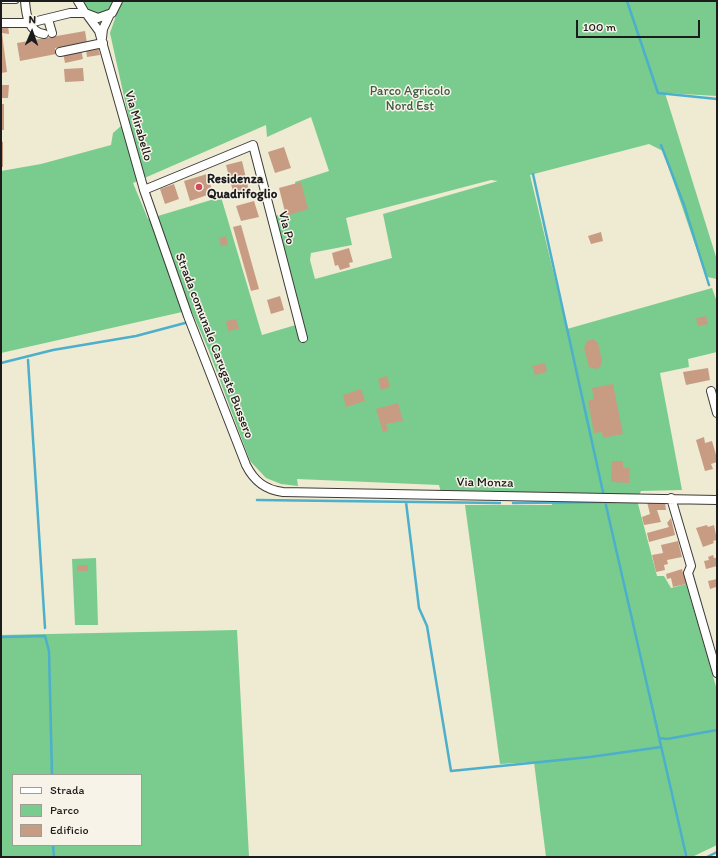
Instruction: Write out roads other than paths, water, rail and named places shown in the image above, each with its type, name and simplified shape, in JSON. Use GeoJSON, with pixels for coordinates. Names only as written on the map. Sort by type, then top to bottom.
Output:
{"type":"FeatureCollection","features":[{"type":"Feature","properties":{"kind":"street"},"geometry":{"type":"LineString","coordinates":[[25,1],[29,23],[34,30],[48,34],[48,19]]}},
{"type":"Feature","properties":{"kind":"street"},"geometry":{"type":"LineString","coordinates":[[63,15],[70,10],[77,1]]}},
{"type":"Feature","properties":{"kind":"street","name":"Via Mirabello"},"geometry":{"type":"LineString","coordinates":[[77,1],[98,28],[153,217]]}},
{"type":"Feature","properties":{"kind":"street","name":"Via Mirabello"},"geometry":{"type":"LineString","coordinates":[[102,42],[103,29],[110,14],[116,9],[118,1]]}},
{"type":"Feature","properties":{"kind":"street"},"geometry":{"type":"LineString","coordinates":[[1,23],[29,23],[73,13],[86,14],[98,18],[110,14]]}},
{"type":"Feature","properties":{"kind":"street"},"geometry":{"type":"LineString","coordinates":[[60,52],[102,42]]}},
{"type":"Feature","properties":{"kind":"street","name":"Via Po"},"geometry":{"type":"LineString","coordinates":[[144,190],[253,145],[303,338]]}},
{"type":"Feature","properties":{"kind":"street","name":"Strada comunale Carugate Bussero"},"geometry":{"type":"LineString","coordinates":[[153,217],[188,316],[243,458],[249,472],[256,482]]}},
{"type":"Feature","properties":{"kind":"street"},"geometry":{"type":"LineString","coordinates":[[711,391],[717,413]]}},
{"type":"Feature","properties":{"kind":"street","name":"Via Monza"},"geometry":{"type":"LineString","coordinates":[[256,482],[269,489],[283,492],[717,500]]}},
{"type":"Feature","properties":{"kind":"street"},"geometry":{"type":"LineString","coordinates":[[671,498],[681,533],[685,541],[691,566],[688,574],[717,672]]}},
{"type":"Feature","properties":{"kind":"lane"},"geometry":{"type":"LineString","coordinates":[[1,2],[16,1]]}},
{"type":"Feature","properties":{"kind":"waterway"},"geometry":{"type":"LineString","coordinates":[[627,1],[658,93],[717,99]]}},
{"type":"Feature","properties":{"kind":"waterway"},"geometry":{"type":"LineString","coordinates":[[661,145],[684,205],[709,285]]}},
{"type":"Feature","properties":{"kind":"waterway"},"geometry":{"type":"LineString","coordinates":[[533,174],[603,492]]}},
{"type":"Feature","properties":{"kind":"waterway"},"geometry":{"type":"LineString","coordinates":[[1,363],[53,350],[136,336],[185,323]]}},
{"type":"Feature","properties":{"kind":"waterway"},"geometry":{"type":"LineString","coordinates":[[28,360],[45,628]]}},
{"type":"Feature","properties":{"kind":"waterway"},"geometry":{"type":"LineString","coordinates":[[257,500],[500,503]]}},
{"type":"Feature","properties":{"kind":"waterway"},"geometry":{"type":"LineString","coordinates":[[605,501],[686,855]]}},
{"type":"Feature","properties":{"kind":"waterway"},"geometry":{"type":"LineString","coordinates":[[406,502],[419,608],[427,626],[451,771],[590,757],[661,747]]}},
{"type":"Feature","properties":{"kind":"waterway"},"geometry":{"type":"LineString","coordinates":[[513,503],[615,502]]}},
{"type":"Feature","properties":{"kind":"waterway"},"geometry":{"type":"LineString","coordinates":[[1,637],[45,636],[49,651],[52,774]]}},
{"type":"Feature","properties":{"kind":"waterway"},"geometry":{"type":"LineString","coordinates":[[659,738],[667,739],[717,730]]}},
{"type":"Feature","properties":{"kind":"waterway"},"geometry":{"type":"LineString","coordinates":[[53,846],[54,857]]}},
{"type":"Feature","properties":{"kind":"waterway"},"geometry":{"type":"LineString","coordinates":[[707,857],[717,852]]}},
{"type":"Feature","properties":{"kind":"place","name":"Residenza Quadrifoglio"},"geometry":{"type":"Point","coordinates":[199,187]}},
{"type":"Feature","properties":{"kind":"park label","name":"Parco Agricolo Nord Est"},"geometry":{"type":"Point","coordinates":[410,100]}}]}
